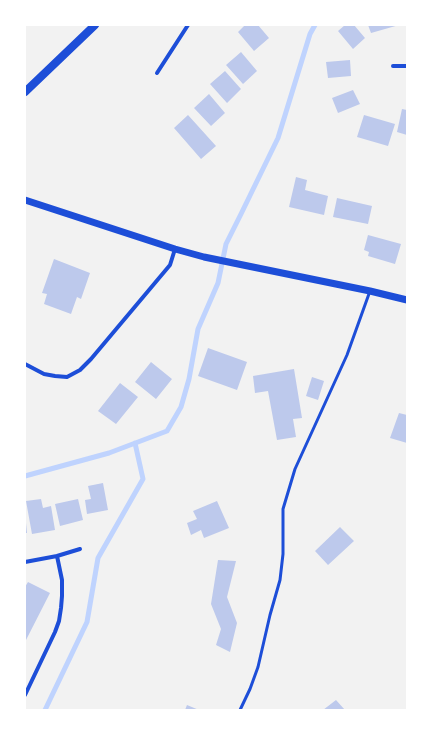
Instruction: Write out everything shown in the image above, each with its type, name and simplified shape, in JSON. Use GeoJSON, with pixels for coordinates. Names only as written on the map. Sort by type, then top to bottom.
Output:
{"type":"FeatureCollection","features":[{"type":"Feature","properties":{"kind":"main road"},"geometry":{"type":"LineString","coordinates":[[25,92],[95,25]]}},
{"type":"Feature","properties":{"kind":"street"},"geometry":{"type":"LineString","coordinates":[[157,73],[188,25]]}},
{"type":"Feature","properties":{"kind":"street"},"geometry":{"type":"LineString","coordinates":[[393,66],[407,66]]}},
{"type":"Feature","properties":{"kind":"street"},"geometry":{"type":"LineString","coordinates":[[25,200],[204,257],[407,300]]}},
{"type":"Feature","properties":{"kind":"street"},"geometry":{"type":"LineString","coordinates":[[25,364],[44,374],[55,376],[67,377],[80,370],[170,265],[175,249]]}},
{"type":"Feature","properties":{"kind":"street"},"geometry":{"type":"LineString","coordinates":[[25,562],[57,556],[80,549]]}},
{"type":"Feature","properties":{"kind":"street"},"geometry":{"type":"LineString","coordinates":[[25,695],[55,632],[62,608],[62,580],[57,556]]}},
{"type":"Feature","properties":{"kind":"lane"},"geometry":{"type":"LineString","coordinates":[[240,710],[258,667],[280,580],[283,554],[283,509],[290,484],[295,469],[347,355],[370,291]]}},
{"type":"Feature","properties":{"kind":"building"},"geometry":{"type":"Polygon","coordinates":[[[245,25],[258,25],[269,38],[254,51],[238,32],[245,25]]]}},
{"type":"Feature","properties":{"kind":"building"},"geometry":{"type":"Polygon","coordinates":[[[345,25],[354,25],[365,38],[353,49],[338,31],[345,25]]]}},
{"type":"Feature","properties":{"kind":"building"},"geometry":{"type":"Polygon","coordinates":[[[368,25],[399,25],[371,33],[368,25]]]}},
{"type":"Feature","properties":{"kind":"building"},"geometry":{"type":"Polygon","coordinates":[[[241,52],[257,71],[243,84],[226,65],[241,52]]]}},
{"type":"Feature","properties":{"kind":"building"},"geometry":{"type":"Polygon","coordinates":[[[350,60],[351,76],[328,78],[326,62],[350,60]]]}},
{"type":"Feature","properties":{"kind":"building"},"geometry":{"type":"Polygon","coordinates":[[[225,71],[241,89],[227,103],[210,84],[225,71]]]}},
{"type":"Feature","properties":{"kind":"building"},"geometry":{"type":"Polygon","coordinates":[[[353,90],[360,104],[338,113],[332,98],[353,90]]]}},
{"type":"Feature","properties":{"kind":"building"},"geometry":{"type":"Polygon","coordinates":[[[209,94],[225,113],[211,126],[194,108],[209,94]]]}},
{"type":"Feature","properties":{"kind":"building"},"geometry":{"type":"Polygon","coordinates":[[[402,109],[407,110],[407,135],[397,132],[402,109]]]}},
{"type":"Feature","properties":{"kind":"building"},"geometry":{"type":"Polygon","coordinates":[[[188,115],[216,146],[201,159],[174,128],[188,115]]]}},
{"type":"Feature","properties":{"kind":"building"},"geometry":{"type":"Polygon","coordinates":[[[364,115],[395,124],[388,146],[357,137],[364,115]]]}},
{"type":"Feature","properties":{"kind":"building"},"geometry":{"type":"Polygon","coordinates":[[[296,177],[307,180],[305,190],[328,196],[324,215],[289,207],[296,177]]]}},
{"type":"Feature","properties":{"kind":"building"},"geometry":{"type":"Polygon","coordinates":[[[337,198],[372,206],[368,224],[333,217],[337,198]]]}},
{"type":"Feature","properties":{"kind":"building"},"geometry":{"type":"Polygon","coordinates":[[[368,235],[401,244],[395,264],[368,256],[369,252],[364,250],[368,235]]]}},
{"type":"Feature","properties":{"kind":"building"},"geometry":{"type":"Polygon","coordinates":[[[54,259],[90,273],[81,299],[77,297],[71,314],[44,304],[47,294],[42,293],[54,259]]]}},
{"type":"Feature","properties":{"kind":"building"},"geometry":{"type":"Polygon","coordinates":[[[208,348],[247,362],[237,390],[198,376],[208,348]]]}},
{"type":"Feature","properties":{"kind":"building"},"geometry":{"type":"Polygon","coordinates":[[[151,362],[172,379],[156,399],[135,382],[151,362]]]}},
{"type":"Feature","properties":{"kind":"building"},"geometry":{"type":"Polygon","coordinates":[[[294,369],[302,418],[293,419],[296,437],[277,440],[268,391],[255,393],[253,376],[294,369]]]}},
{"type":"Feature","properties":{"kind":"building"},"geometry":{"type":"Polygon","coordinates":[[[312,377],[324,381],[318,400],[306,396],[312,377]]]}},
{"type":"Feature","properties":{"kind":"building"},"geometry":{"type":"Polygon","coordinates":[[[120,383],[138,397],[116,424],[98,411],[120,383]]]}},
{"type":"Feature","properties":{"kind":"building"},"geometry":{"type":"Polygon","coordinates":[[[399,413],[407,415],[407,443],[390,438],[399,413]]]}},
{"type":"Feature","properties":{"kind":"building"},"geometry":{"type":"Polygon","coordinates":[[[103,483],[108,510],[87,514],[85,500],[91,499],[88,486],[103,483]]]}},
{"type":"Feature","properties":{"kind":"building"},"geometry":{"type":"Polygon","coordinates":[[[41,499],[43,508],[51,506],[55,530],[32,534],[26,501],[41,499]]]}},
{"type":"Feature","properties":{"kind":"building"},"geometry":{"type":"Polygon","coordinates":[[[78,499],[83,520],[60,526],[55,504],[78,499]]]}},
{"type":"Feature","properties":{"kind":"building"},"geometry":{"type":"Polygon","coordinates":[[[217,501],[229,528],[204,538],[201,530],[191,535],[187,523],[197,519],[193,511],[217,501]]]}},
{"type":"Feature","properties":{"kind":"building"},"geometry":{"type":"Polygon","coordinates":[[[26,523],[27,533],[25,533],[26,523]]]}},
{"type":"Feature","properties":{"kind":"building"},"geometry":{"type":"Polygon","coordinates":[[[340,527],[354,541],[328,565],[315,551],[340,527]]]}},
{"type":"Feature","properties":{"kind":"building"},"geometry":{"type":"Polygon","coordinates":[[[218,560],[236,561],[227,597],[237,623],[230,652],[216,645],[221,629],[211,604],[218,560]]]}},
{"type":"Feature","properties":{"kind":"building"},"geometry":{"type":"Polygon","coordinates":[[[28,582],[50,593],[25,642],[25,587],[28,582]]]}},
{"type":"Feature","properties":{"kind":"building"},"geometry":{"type":"Polygon","coordinates":[[[336,700],[345,710],[323,710],[336,700]]]}},
{"type":"Feature","properties":{"kind":"building"},"geometry":{"type":"Polygon","coordinates":[[[187,705],[199,710],[185,710],[187,705]]]}},
{"type":"Feature","properties":{"kind":"waterway"},"geometry":{"type":"LineString","coordinates":[[25,476],[109,453],[167,431],[181,407],[189,379],[198,329],[218,283],[226,244],[278,138],[310,34],[315,25]]}},
{"type":"Feature","properties":{"kind":"waterway"},"geometry":{"type":"LineString","coordinates":[[45,710],[87,622],[98,558],[143,479],[135,443]]}}]}
